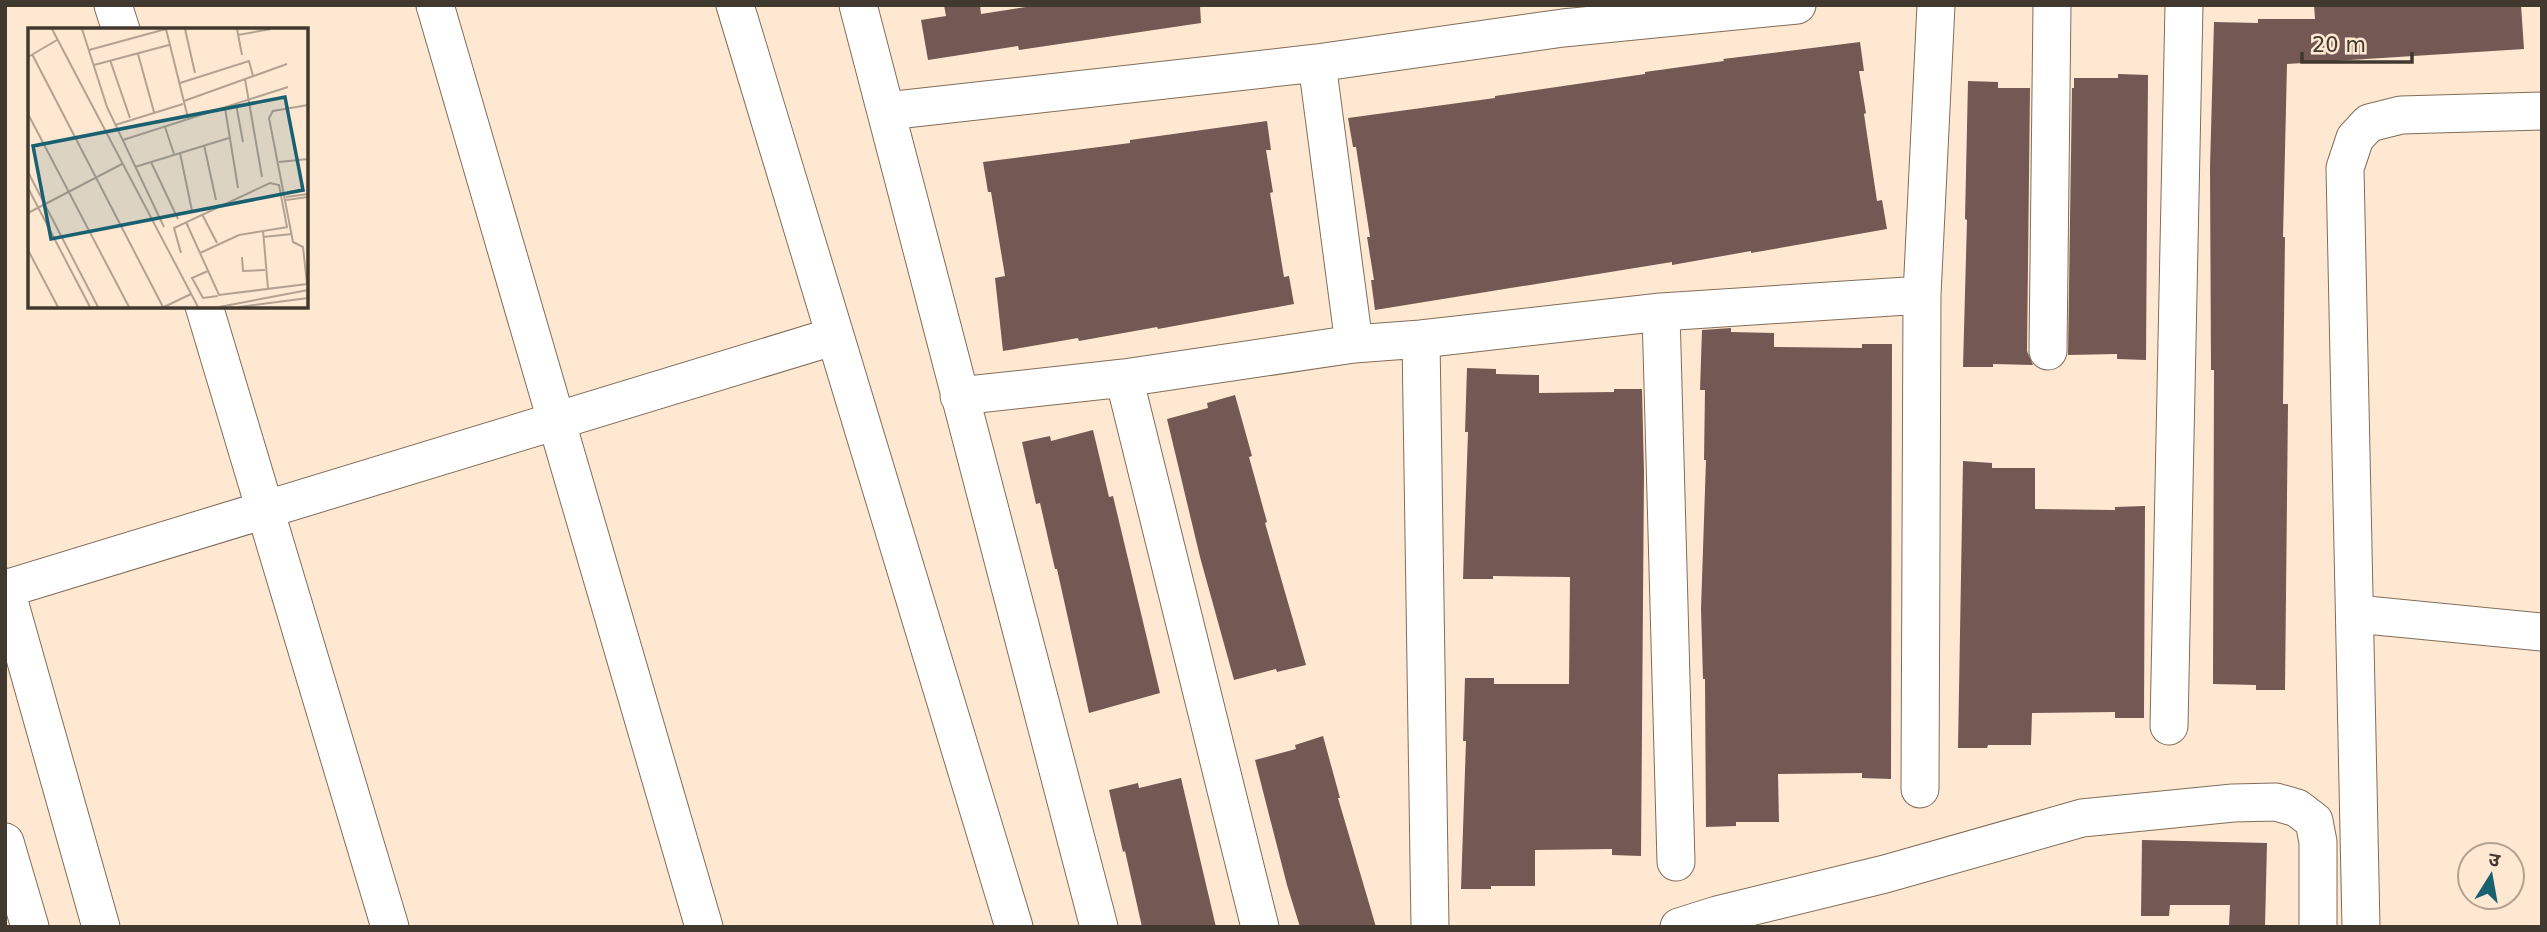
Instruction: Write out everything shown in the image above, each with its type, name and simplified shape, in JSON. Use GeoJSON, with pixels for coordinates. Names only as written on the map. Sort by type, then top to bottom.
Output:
{"type":"FeatureCollection","features":[{"type":"Feature","properties":{"kind":"street"},"geometry":{"type":"LineString","coordinates":[[113,5],[120,28]]}},
{"type":"Feature","properties":{"kind":"street"},"geometry":{"type":"LineString","coordinates":[[435,5],[704,927]]}},
{"type":"Feature","properties":{"kind":"street"},"geometry":{"type":"LineString","coordinates":[[735,5],[1014,927]]}},
{"type":"Feature","properties":{"kind":"street"},"geometry":{"type":"LineString","coordinates":[[858,5],[1099,927]]}},
{"type":"Feature","properties":{"kind":"street"},"geometry":{"type":"LineString","coordinates":[[887,111],[1317,63],[1562,17],[1797,5]]}},
{"type":"Feature","properties":{"kind":"street"},"geometry":{"type":"LineString","coordinates":[[1920,789],[1922,295],[1936,5]]}},
{"type":"Feature","properties":{"kind":"street"},"geometry":{"type":"LineString","coordinates":[[2048,351],[2052,5]]}},
{"type":"Feature","properties":{"kind":"street"},"geometry":{"type":"LineString","coordinates":[[2169,726],[2184,5]]}},
{"type":"Feature","properties":{"kind":"street"},"geometry":{"type":"LineString","coordinates":[[1317,63],[1354,344]]}},
{"type":"Feature","properties":{"kind":"street"},"geometry":{"type":"LineString","coordinates":[[2361,927],[2345,168],[2354,138],[2370,122],[2401,115],[2542,111]]}},
{"type":"Feature","properties":{"kind":"street"},"geometry":{"type":"LineString","coordinates":[[959,396],[1124,378],[1354,344],[1661,312],[1922,295]]}},
{"type":"Feature","properties":{"kind":"street"},"geometry":{"type":"LineString","coordinates":[[205,308],[390,927]]}},
{"type":"Feature","properties":{"kind":"street"},"geometry":{"type":"LineString","coordinates":[[1661,312],[1676,862]]}},
{"type":"Feature","properties":{"kind":"street"},"geometry":{"type":"LineString","coordinates":[[101,927],[5,588],[835,336]]}},
{"type":"Feature","properties":{"kind":"street"},"geometry":{"type":"LineString","coordinates":[[1421,339],[1430,927]]}},
{"type":"Feature","properties":{"kind":"street"},"geometry":{"type":"LineString","coordinates":[[1124,378],[1260,927]]}},
{"type":"Feature","properties":{"kind":"street"},"geometry":{"type":"LineString","coordinates":[[2356,614],[2542,632]]}},
{"type":"Feature","properties":{"kind":"street"},"geometry":{"type":"LineString","coordinates":[[1679,927],[1717,915],[1885,874],[2082,818],[2233,803],[2276,802],[2297,807],[2314,821],[2318,842],[2318,927]]}},
{"type":"Feature","properties":{"kind":"street"},"geometry":{"type":"LineString","coordinates":[[5,842],[30,927]]}},
{"type":"Feature","properties":{"kind":"building"},"geometry":{"type":"Polygon","coordinates":[[[944,5],[980,5],[981,14],[1039,5],[1200,5],[1201,23],[1019,50],[1018,46],[928,60],[921,20],[946,16],[944,5]]]}},
{"type":"Feature","properties":{"kind":"building"},"geometry":{"type":"Polygon","coordinates":[[[2314,5],[2521,5],[2524,49],[2287,64],[2283,237],[2283,404],[2288,404],[2285,690],[2256,690],[2256,685],[2213,684],[2214,370],[2211,370],[2210,167],[2214,22],[2258,23],[2258,19],[2315,19],[2314,5]]]}},
{"type":"Feature","properties":{"kind":"building"},"geometry":{"type":"Polygon","coordinates":[[[1860,42],[1864,71],[1859,71],[1866,113],[1864,114],[1877,201],[1882,200],[1887,229],[1751,253],[1672,265],[1672,262],[1375,310],[1371,280],[1374,280],[1367,237],[1370,237],[1356,147],[1353,147],[1348,118],[1495,98],[1724,61],[1723,59],[1860,42]]]}},
{"type":"Feature","properties":{"kind":"building"},"geometry":{"type":"Polygon","coordinates":[[[2118,74],[2148,75],[2146,360],[2117,359],[2117,354],[2068,355],[2072,88],[2074,78],[2118,78],[2118,74]]]}},
{"type":"Feature","properties":{"kind":"building"},"geometry":{"type":"Polygon","coordinates":[[[1968,81],[1998,82],[1998,88],[2030,88],[2027,351],[2033,365],[1993,364],[1993,367],[1963,367],[1968,81]]]}},
{"type":"Feature","properties":{"kind":"building"},"geometry":{"type":"Polygon","coordinates":[[[1267,121],[1271,150],[1266,150],[1273,192],[1270,193],[1284,277],[1289,276],[1294,304],[1158,329],[1157,327],[1079,341],[1078,338],[1003,351],[995,278],[1005,276],[991,192],[988,192],[983,162],[1130,143],[1130,140],[1267,121]]]}},
{"type":"Feature","properties":{"kind":"building"},"geometry":{"type":"Polygon","coordinates":[[[1731,328],[1731,332],[1774,333],[1774,347],[1862,348],[1862,344],[1892,344],[1891,779],[1862,778],[1862,773],[1778,774],[1779,822],[1736,822],[1736,826],[1706,827],[1705,679],[1701,609],[1706,460],[1705,390],[1700,390],[1702,330],[1731,328]]]}},
{"type":"Feature","properties":{"kind":"building"},"geometry":{"type":"Polygon","coordinates":[[[1467,368],[1496,369],[1496,374],[1539,375],[1539,393],[1642,389],[1644,472],[1641,856],[1612,855],[1612,849],[1535,850],[1535,886],[1461,889],[1466,741],[1463,741],[1465,678],[1494,678],[1494,684],[1569,684],[1570,577],[1493,576],[1493,579],[1463,579],[1468,432],[1465,432],[1467,368]]]}},
{"type":"Feature","properties":{"kind":"building"},"geometry":{"type":"Polygon","coordinates":[[[1235,395],[1252,456],[1249,457],[1267,522],[1265,523],[1306,665],[1277,672],[1276,669],[1234,680],[1200,557],[1167,419],[1208,408],[1207,403],[1235,395]]]}},
{"type":"Feature","properties":{"kind":"building"},"geometry":{"type":"Polygon","coordinates":[[[1093,430],[1109,497],[1113,496],[1160,693],[1089,713],[1057,569],[1040,503],[1036,504],[1022,442],[1050,436],[1051,441],[1093,430]]]}},
{"type":"Feature","properties":{"kind":"building"},"geometry":{"type":"Polygon","coordinates":[[[1963,461],[1992,463],[1992,468],[2035,468],[2035,509],[2115,510],[2115,507],[2145,506],[2144,718],[2115,718],[2115,712],[2032,713],[2031,745],[1958,748],[1963,461]]]}},
{"type":"Feature","properties":{"kind":"building"},"geometry":{"type":"Polygon","coordinates":[[[1323,736],[1338,798],[1376,927],[1300,927],[1287,885],[1255,760],[1296,749],[1295,745],[1323,736]]]}},
{"type":"Feature","properties":{"kind":"building"},"geometry":{"type":"Polygon","coordinates":[[[1181,778],[1216,927],[1142,927],[1109,790],[1138,783],[1139,788],[1181,778]]]}},
{"type":"Feature","properties":{"kind":"building"},"geometry":{"type":"Polygon","coordinates":[[[2142,840],[2267,843],[2265,927],[2229,926],[2230,905],[2170,905],[2169,916],[2141,916],[2142,840]]]}}]}
